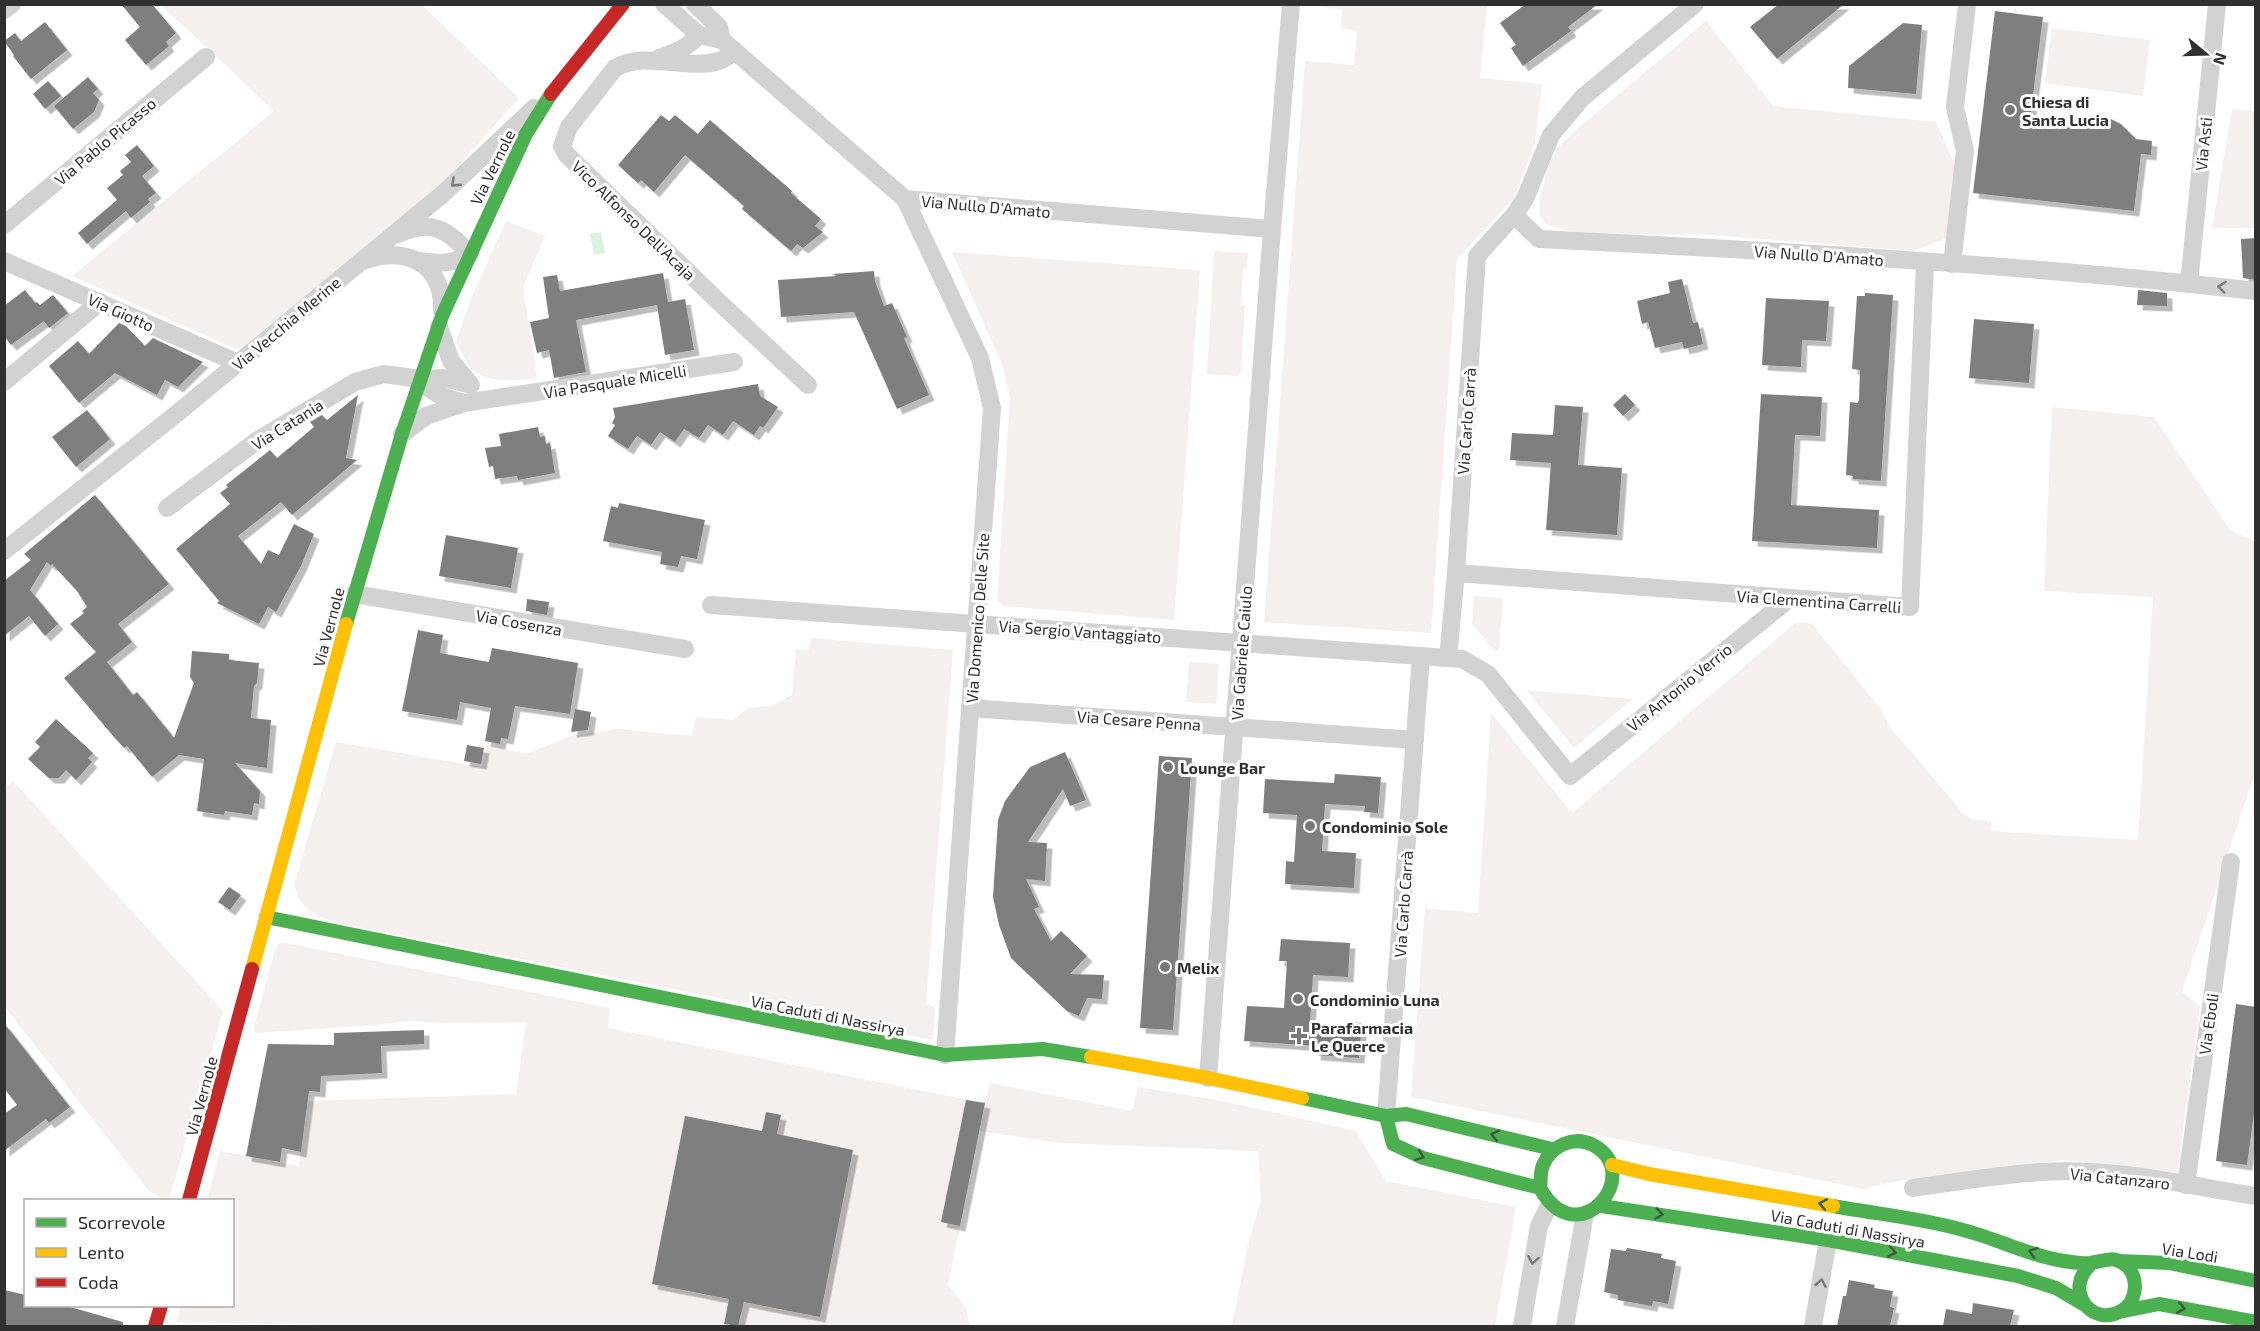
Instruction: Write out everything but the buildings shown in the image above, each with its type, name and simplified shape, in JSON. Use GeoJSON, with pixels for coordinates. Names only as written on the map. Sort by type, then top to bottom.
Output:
{"type":"FeatureCollection","features":[{"type":"Feature","properties":{"kind":"street"},"geometry":{"type":"LineString","coordinates":[[4,10],[12,4]]}},
{"type":"Feature","properties":{"kind":"street","name":"Via Vernole"},"geometry":{"type":"LineString","coordinates":[[189,1199],[354,594],[402,434],[440,322],[526,134],[558,84],[623,4]]}},
{"type":"Feature","properties":{"kind":"street","name":"Via Nullo D'Amato"},"geometry":{"type":"LineString","coordinates":[[664,4],[699,35],[729,46],[905,199],[1272,229]]}},
{"type":"Feature","properties":{"kind":"street","name":"Via Nullo D'Amato"},"geometry":{"type":"LineString","coordinates":[[695,4],[719,27],[729,46]]}},
{"type":"Feature","properties":{"kind":"street","name":"Via Gabriele Caiulo"},"geometry":{"type":"LineString","coordinates":[[1208,1078],[1272,229],[1292,4]]}},
{"type":"Feature","properties":{"kind":"street"},"geometry":{"type":"LineString","coordinates":[[1514,215],[1525,199],[1551,135],[1582,98],[1695,4]]}},
{"type":"Feature","properties":{"kind":"street","name":"Via Asti"},"geometry":{"type":"LineString","coordinates":[[2189,284],[2217,4]]}},
{"type":"Feature","properties":{"kind":"street"},"geometry":{"type":"LineString","coordinates":[[1952,264],[1965,151],[1955,107],[1968,5]]}},
{"type":"Feature","properties":{"kind":"street","name":"Vico Alfonso Dell'Acaja"},"geometry":{"type":"LineString","coordinates":[[655,59],[690,45],[699,35]]}},
{"type":"Feature","properties":{"kind":"street","name":"Vico Alfonso Dell'Acaja"},"geometry":{"type":"LineString","coordinates":[[729,46],[721,60],[710,62],[636,60],[615,68],[569,127],[562,146],[566,154],[808,385]]}},
{"type":"Feature","properties":{"kind":"street","name":"Via Pablo Picasso"},"geometry":{"type":"LineString","coordinates":[[4,225],[206,57]]}},
{"type":"Feature","properties":{"kind":"street","name":"Via Vecchia Merine"},"geometry":{"type":"LineString","coordinates":[[4,551],[238,363],[444,193],[558,84]]}},
{"type":"Feature","properties":{"kind":"street","name":"Via Domenico Delle Site"},"geometry":{"type":"LineString","coordinates":[[905,199],[980,358],[992,408],[945,1055]]}},
{"type":"Feature","properties":{"kind":"street","name":"Via Nullo D'Amato"},"geometry":{"type":"LineString","coordinates":[[1514,215],[1539,239],[1952,264],[2256,291]]}},
{"type":"Feature","properties":{"kind":"street","name":"Via Carlo Carrà"},"geometry":{"type":"LineString","coordinates":[[1448,658],[1456,573],[1477,256],[1514,215]]}},
{"type":"Feature","properties":{"kind":"street"},"geometry":{"type":"LineString","coordinates":[[356,264],[386,255],[403,256],[434,264],[448,263],[459,261],[470,254],[453,236],[440,228],[423,227],[385,240]]}},
{"type":"Feature","properties":{"kind":"street","name":"Via Giotto"},"geometry":{"type":"LineString","coordinates":[[4,261],[238,363]]}},
{"type":"Feature","properties":{"kind":"street"},"geometry":{"type":"LineString","coordinates":[[419,261],[433,274],[439,286],[443,298],[440,322],[451,361],[468,384]]}},
{"type":"Feature","properties":{"kind":"street","name":"Via Clementina Carrelli"},"geometry":{"type":"LineString","coordinates":[[1456,573],[1910,607],[1925,263]]}},
{"type":"Feature","properties":{"kind":"street"},"geometry":{"type":"LineString","coordinates":[[4,382],[100,302]]}},
{"type":"Feature","properties":{"kind":"street","name":"Via Pasquale Micelli"},"geometry":{"type":"LineString","coordinates":[[402,434],[426,416],[464,403],[734,362]]}},
{"type":"Feature","properties":{"kind":"street","name":"Via Catania"},"geometry":{"type":"LineString","coordinates":[[167,508],[258,440],[355,382],[384,374],[420,379]]}},
{"type":"Feature","properties":{"kind":"street"},"geometry":{"type":"LineString","coordinates":[[420,379],[444,378],[468,384],[496,398]]}},
{"type":"Feature","properties":{"kind":"street","name":"Via Pasquale Micelli"},"geometry":{"type":"LineString","coordinates":[[420,379],[427,388],[438,395],[464,403]]}},
{"type":"Feature","properties":{"kind":"street","name":"Via Cosenza"},"geometry":{"type":"LineString","coordinates":[[354,594],[685,650]]}},
{"type":"Feature","properties":{"kind":"street","name":"Via Antonio Verrio"},"geometry":{"type":"LineString","coordinates":[[1570,776],[1789,599]]}},
{"type":"Feature","properties":{"kind":"street","name":"Via Sergio Vantaggiato"},"geometry":{"type":"LineString","coordinates":[[711,605],[1462,659],[1488,674],[1570,776]]}},
{"type":"Feature","properties":{"kind":"street","name":"Via Carlo Carrà"},"geometry":{"type":"LineString","coordinates":[[1386,1116],[1421,657]]}},
{"type":"Feature","properties":{"kind":"street","name":"Via Cesare Penna"},"geometry":{"type":"LineString","coordinates":[[970,708],[1415,740]]}},
{"type":"Feature","properties":{"kind":"street","name":"Via Eboli"},"geometry":{"type":"LineString","coordinates":[[2186,1185],[2231,862]]}},
{"type":"Feature","properties":{"kind":"street","name":"Via Caduti di Nassirya"},"geometry":{"type":"LineString","coordinates":[[266,917],[945,1055],[1043,1049],[1208,1078],[1386,1116],[1406,1114],[1552,1149],[1574,1140],[1597,1146],[1612,1165],[1649,1174],[1965,1230],[2054,1259],[2091,1264]]}},
{"type":"Feature","properties":{"kind":"street"},"geometry":{"type":"LineString","coordinates":[[1386,1116],[1393,1144],[1413,1154],[1540,1188]]}},
{"type":"Feature","properties":{"kind":"street"},"geometry":{"type":"LineString","coordinates":[[1522,1326],[1539,1226],[1550,1204],[1540,1188],[1539,1174],[1543,1160],[1552,1149]]}},
{"type":"Feature","properties":{"kind":"street"},"geometry":{"type":"LineString","coordinates":[[1564,1326],[1593,1210],[1612,1187],[1612,1165]]}},
{"type":"Feature","properties":{"kind":"street","name":"Via Catanzaro"},"geometry":{"type":"LineString","coordinates":[[1913,1188],[2041,1172],[2105,1173],[2256,1196]]}},
{"type":"Feature","properties":{"kind":"street","name":"Via Caduti di Nassirya"},"geometry":{"type":"LineString","coordinates":[[1550,1204],[1566,1214],[1593,1210],[1828,1240],[2018,1276],[2056,1288],[2085,1306]]}},
{"type":"Feature","properties":{"kind":"street"},"geometry":{"type":"LineString","coordinates":[[1813,1326],[1828,1240]]}},
{"type":"Feature","properties":{"kind":"street","name":"Via Lodi"},"geometry":{"type":"LineString","coordinates":[[2091,1264],[2104,1258],[2119,1261],[2169,1263],[2256,1281]]}},
{"type":"Feature","properties":{"kind":"street"},"geometry":{"type":"LineString","coordinates":[[2104,1326],[2133,1300],[2136,1285],[2130,1271],[2119,1261]]}},
{"type":"Feature","properties":{"kind":"street"},"geometry":{"type":"LineString","coordinates":[[2091,1264],[2081,1275],[2078,1290],[2092,1320],[2091,1326]]}},
{"type":"Feature","properties":{"kind":"street"},"geometry":{"type":"LineString","coordinates":[[2085,1306],[2101,1316],[2159,1305],[2256,1322]]}},
{"type":"Feature","properties":{"kind":"street"},"geometry":{"type":"LineString","coordinates":[[155,1326],[160,1307]]}},
{"type":"Feature","properties":{"kind":"shaded area"},"geometry":{"type":"Polygon","coordinates":[[[161,5],[422,5],[519,98],[444,182],[245,345],[236,349],[72,276],[274,111],[161,5]]]}},
{"type":"Feature","properties":{"kind":"shaded area"},"geometry":{"type":"Polygon","coordinates":[[[1313,5],[1487,5],[1480,78],[1542,84],[1535,143],[1514,198],[1457,259],[1431,633],[1264,622],[1305,61],[1354,65],[1357,31],[1341,28],[1342,10],[1313,5]]]}},
{"type":"Feature","properties":{"kind":"shaded area"},"geometry":{"type":"Polygon","coordinates":[[[1706,21],[1773,106],[1936,122],[1956,167],[1947,238],[1913,251],[1711,235],[1581,234],[1548,225],[1540,217],[1540,197],[1556,149],[1706,21]]]}},
{"type":"Feature","properties":{"kind":"shaded area"},"geometry":{"type":"Polygon","coordinates":[[[2052,28],[2150,40],[2143,96],[2045,83],[2052,28]]]}},
{"type":"Feature","properties":{"kind":"shaded area"},"geometry":{"type":"Polygon","coordinates":[[[2232,109],[2255,111],[2255,228],[2212,228],[2232,109]]]}},
{"type":"Feature","properties":{"kind":"shaded area"},"geometry":{"type":"Polygon","coordinates":[[[506,221],[545,236],[523,287],[537,378],[504,380],[487,378],[473,370],[456,342],[470,301],[506,221]]]}},
{"type":"Feature","properties":{"kind":"shaded area"},"geometry":{"type":"Polygon","coordinates":[[[601,232],[605,253],[594,255],[590,234],[601,232]]]}},
{"type":"Feature","properties":{"kind":"shaded area"},"geometry":{"type":"Polygon","coordinates":[[[1214,251],[1248,253],[1247,267],[1243,268],[1241,305],[1245,305],[1241,372],[1237,376],[1207,374],[1214,251]]]}},
{"type":"Feature","properties":{"kind":"shaded area"},"geometry":{"type":"Polygon","coordinates":[[[952,252],[1200,270],[1174,620],[1003,606],[997,601],[1010,398],[1002,364],[952,252]]]}},
{"type":"Feature","properties":{"kind":"shaded area"},"geometry":{"type":"Polygon","coordinates":[[[2052,407],[2154,417],[2231,531],[2255,541],[2255,773],[2182,992],[2200,1006],[2177,1173],[2063,1160],[1897,1181],[1864,1189],[1411,1097],[1425,908],[1478,913],[1491,713],[1572,813],[1794,624],[1802,622],[1812,624],[1880,708],[1889,726],[1963,813],[1972,819],[1991,821],[1991,831],[2138,840],[2153,597],[2044,591],[2052,407]]]}},
{"type":"Feature","properties":{"kind":"shaded area"},"geometry":{"type":"Polygon","coordinates":[[[1474,596],[1503,598],[1499,650],[1495,651],[1472,624],[1474,596]]]}},
{"type":"Feature","properties":{"kind":"shaded area"},"geometry":{"type":"Polygon","coordinates":[[[811,638],[953,650],[926,1004],[935,1007],[933,1040],[332,922],[307,909],[300,900],[294,885],[336,742],[482,767],[487,745],[527,754],[571,736],[617,729],[692,736],[696,717],[733,720],[748,708],[771,706],[792,695],[796,649],[809,650],[811,638]]]}},
{"type":"Feature","properties":{"kind":"shaded area"},"geometry":{"type":"Polygon","coordinates":[[[1189,662],[1219,664],[1216,704],[1186,702],[1189,662]]]}},
{"type":"Feature","properties":{"kind":"shaded area"},"geometry":{"type":"Polygon","coordinates":[[[1527,690],[1633,699],[1574,748],[1527,690]]]}},
{"type":"Feature","properties":{"kind":"shaded area"},"geometry":{"type":"Polygon","coordinates":[[[13,781],[223,1011],[169,1199],[162,1199],[149,1191],[5,1007],[4,789],[13,781]]]}},
{"type":"Feature","properties":{"kind":"shaded area"},"geometry":{"type":"Polygon","coordinates":[[[286,943],[610,1008],[608,1028],[984,1103],[990,1083],[1132,1111],[1138,1087],[1222,1101],[1356,1131],[1386,1181],[1516,1207],[1495,1326],[1232,1326],[1247,1249],[1261,1199],[1258,1151],[1061,1143],[979,1131],[948,1285],[966,1307],[970,1326],[374,1326],[177,1322],[180,1307],[234,1307],[234,1199],[207,1199],[220,1151],[299,1166],[307,1101],[516,1094],[526,1022],[409,1021],[255,1033],[254,1027],[275,950],[279,944],[286,943]]]}},
{"type":"Feature","properties":{"kind":"traffic: fast"},"geometry":{"type":"LineString","coordinates":[[346,624],[402,434],[442,316],[526,134],[551,94]]}},
{"type":"Feature","properties":{"kind":"traffic: fast"},"geometry":{"type":"LineString","coordinates":[[266,917],[945,1055],[1043,1049],[1091,1057]]}},
{"type":"Feature","properties":{"kind":"traffic: fast"},"geometry":{"type":"LineString","coordinates":[[1302,1098],[1386,1116],[1406,1114],[1552,1149]]}},
{"type":"Feature","properties":{"kind":"traffic: fast"},"geometry":{"type":"LineString","coordinates":[[1386,1116],[1393,1144],[1423,1158],[1540,1188],[1555,1207],[1572,1214],[1587,1212],[1601,1203],[1610,1189],[1612,1173],[1607,1158],[1593,1145],[1578,1141],[1570,1142],[1551,1152],[1547,1158],[1543,1165],[1540,1188]]}},
{"type":"Feature","properties":{"kind":"traffic: fast"},"geometry":{"type":"LineString","coordinates":[[1601,1206],[1828,1240],[2018,1276],[2056,1288],[2083,1304]]}},
{"type":"Feature","properties":{"kind":"traffic: fast"},"geometry":{"type":"LineString","coordinates":[[1833,1206],[1947,1226],[2058,1260],[2082,1263],[2117,1260],[2132,1272],[2135,1286],[2131,1301],[2121,1311],[2110,1315],[2100,1315],[2085,1304],[2080,1295],[2080,1285],[2083,1274],[2091,1264]]}},
{"type":"Feature","properties":{"kind":"traffic: fast"},"geometry":{"type":"LineString","coordinates":[[2119,1261],[2169,1263],[2256,1281]]}},
{"type":"Feature","properties":{"kind":"traffic: fast"},"geometry":{"type":"LineString","coordinates":[[2124,1311],[2159,1304],[2256,1322]]}},
{"type":"Feature","properties":{"kind":"traffic: slow"},"geometry":{"type":"LineString","coordinates":[[252,969],[346,624]]}},
{"type":"Feature","properties":{"kind":"traffic: slow"},"geometry":{"type":"LineString","coordinates":[[1091,1057],[1302,1098]]}},
{"type":"Feature","properties":{"kind":"traffic: slow"},"geometry":{"type":"LineString","coordinates":[[1612,1165],[1649,1174],[1833,1206]]}},
{"type":"Feature","properties":{"kind":"traffic: jam"},"geometry":{"type":"LineString","coordinates":[[551,94],[623,4]]}},
{"type":"Feature","properties":{"kind":"traffic: jam"},"geometry":{"type":"LineString","coordinates":[[189,1199],[252,969]]}},
{"type":"Feature","properties":{"kind":"traffic: jam"},"geometry":{"type":"LineString","coordinates":[[155,1326],[161,1307]]}},
{"type":"Feature","properties":{"kind":"place","name":"Chiesa di Santa Lucia"},"geometry":{"type":"Point","coordinates":[2010,110]}},
{"type":"Feature","properties":{"kind":"place","name":"Lounge Bar"},"geometry":{"type":"Point","coordinates":[1168,767]}},
{"type":"Feature","properties":{"kind":"place","name":"Condominio Sole"},"geometry":{"type":"Point","coordinates":[1310,826]}},
{"type":"Feature","properties":{"kind":"place","name":"Melix"},"geometry":{"type":"Point","coordinates":[1165,967]}},
{"type":"Feature","properties":{"kind":"place","name":"Condominio Luna"},"geometry":{"type":"Point","coordinates":[1298,999]}},
{"type":"Feature","properties":{"kind":"place","name":"Parafarmacia Le Querce"},"geometry":{"type":"Point","coordinates":[1299,1036]}}]}
